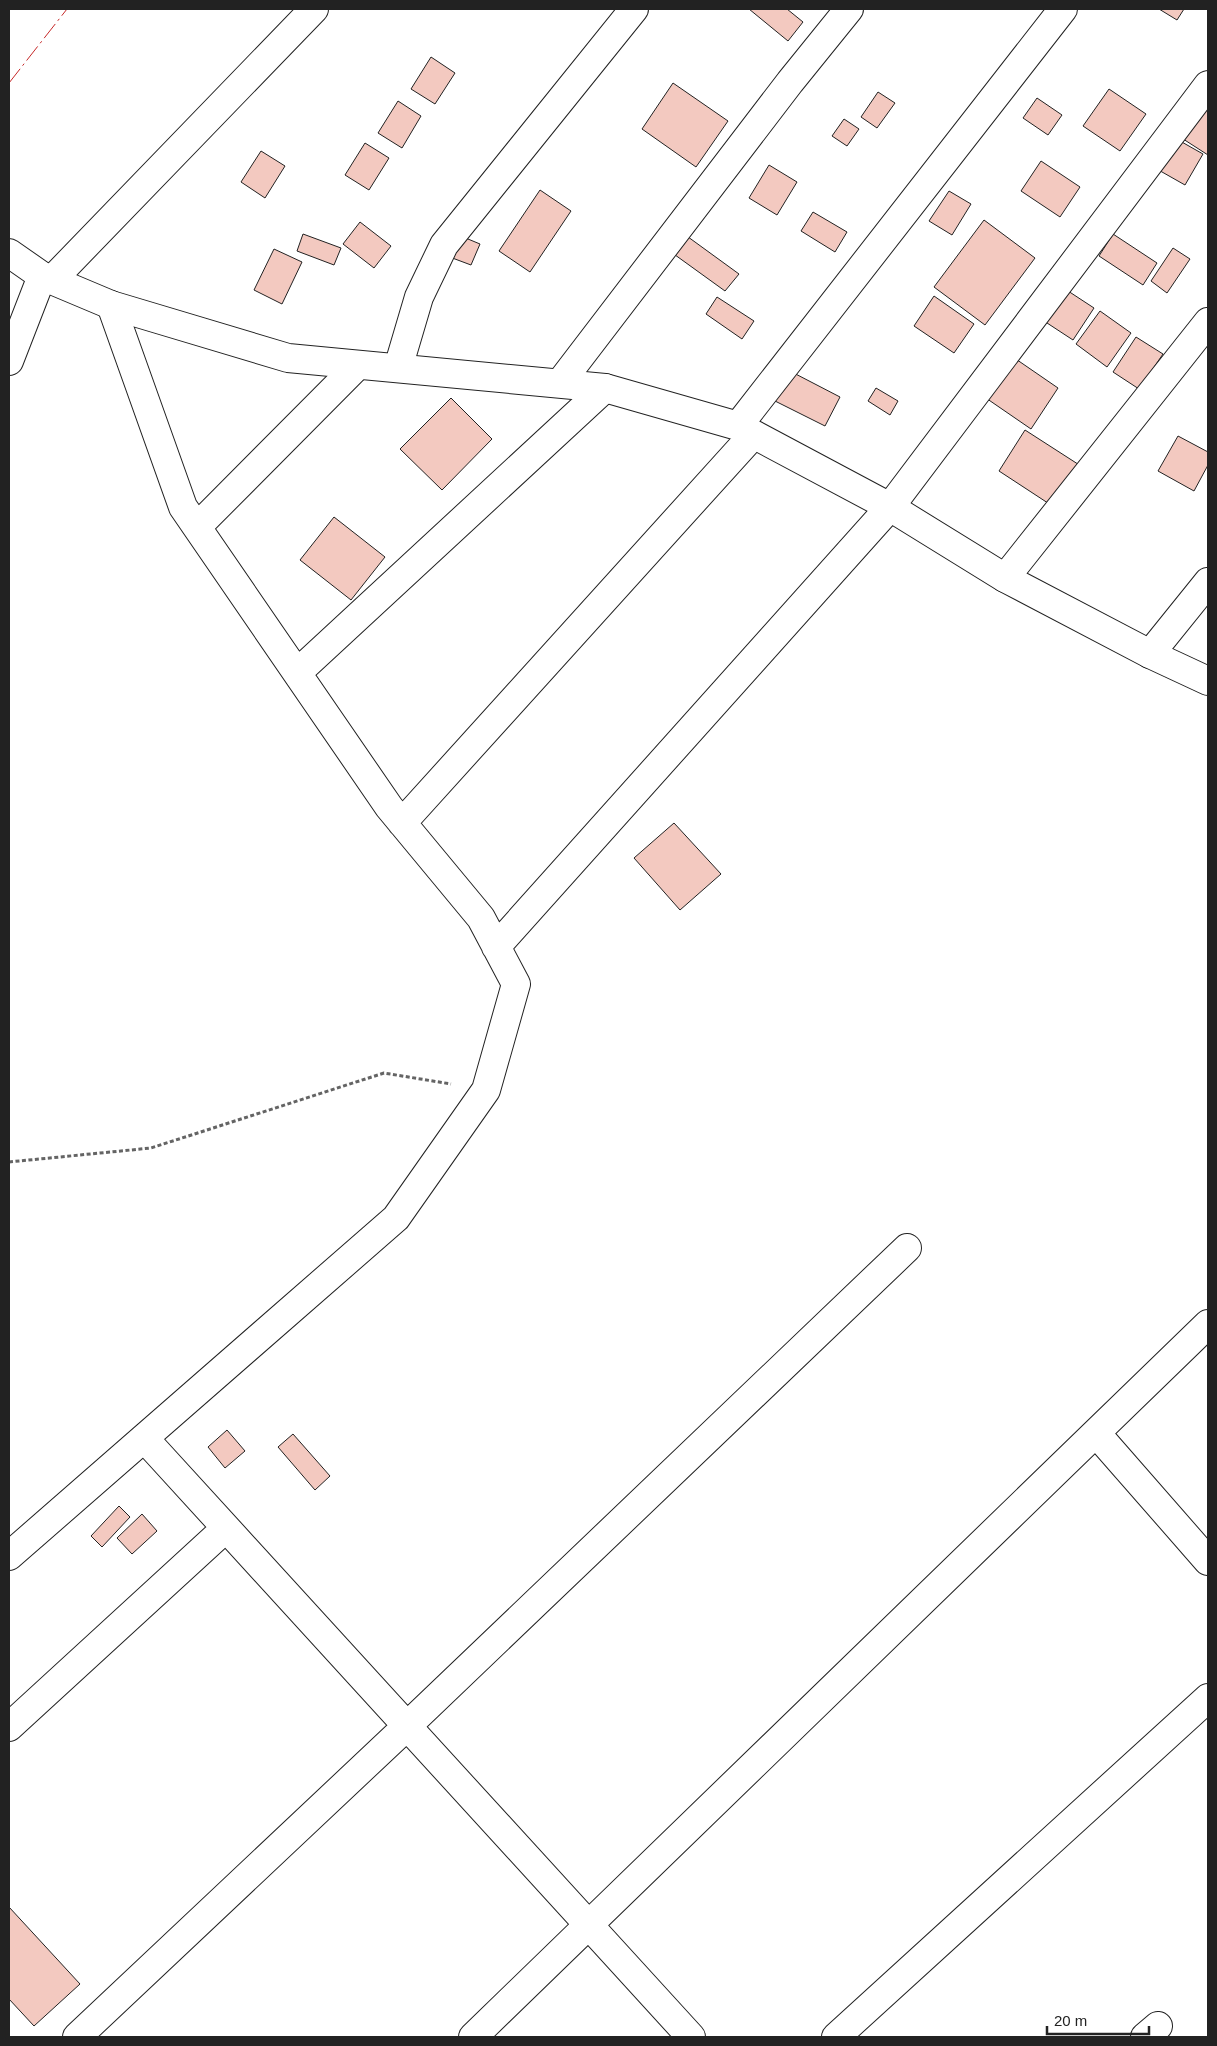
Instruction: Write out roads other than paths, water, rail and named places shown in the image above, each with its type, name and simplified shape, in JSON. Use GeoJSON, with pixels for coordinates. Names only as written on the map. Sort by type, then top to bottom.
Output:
{"type":"FeatureCollection","features":[{"type":"Feature","properties":{"kind":"street"},"geometry":{"type":"LineString","coordinates":[[9,361],[47,278],[314,9]]}},
{"type":"Feature","properties":{"kind":"street"},"geometry":{"type":"LineString","coordinates":[[398,368],[419,298],[444,245],[634,9]]}},
{"type":"Feature","properties":{"kind":"street"},"geometry":{"type":"LineString","coordinates":[[560,384],[790,82],[849,9]]}},
{"type":"Feature","properties":{"kind":"street"},"geometry":{"type":"LineString","coordinates":[[402,823],[746,431],[1063,9]]}},
{"type":"Feature","properties":{"kind":"street"},"geometry":{"type":"LineString","coordinates":[[496,948],[890,507],[1208,84]]}},
{"type":"Feature","properties":{"kind":"street"},"geometry":{"type":"LineString","coordinates":[[9,253],[47,278],[111,305],[288,358],[605,388],[746,431],[890,507],[1005,578],[1150,654],[1208,681]]}},
{"type":"Feature","properties":{"kind":"street"},"geometry":{"type":"LineString","coordinates":[[9,1556],[396,1218],[486,1090],[516,984],[481,918],[389,807],[183,507],[111,305]]}},
{"type":"Feature","properties":{"kind":"street"},"geometry":{"type":"LineString","coordinates":[[1005,578],[1208,322]]}},
{"type":"Feature","properties":{"kind":"street"},"geometry":{"type":"LineString","coordinates":[[197,527],[358,365]]}},
{"type":"Feature","properties":{"kind":"street"},"geometry":{"type":"LineString","coordinates":[[297,672],[605,388]]}},
{"type":"Feature","properties":{"kind":"street"},"geometry":{"type":"LineString","coordinates":[[1150,654],[1208,582]]}},
{"type":"Feature","properties":{"kind":"street"},"geometry":{"type":"LineString","coordinates":[[76,2037],[406,1727],[906,1248]]}},
{"type":"Feature","properties":{"kind":"street"},"geometry":{"type":"LineString","coordinates":[[473,2037],[1208,1324]]}},
{"type":"Feature","properties":{"kind":"street"},"geometry":{"type":"LineString","coordinates":[[1096,1434],[1208,1561]]}},
{"type":"Feature","properties":{"kind":"street"},"geometry":{"type":"LineString","coordinates":[[144,1438],[691,2037]]}},
{"type":"Feature","properties":{"kind":"street"},"geometry":{"type":"LineString","coordinates":[[9,1727],[226,1528]]}},
{"type":"Feature","properties":{"kind":"street"},"geometry":{"type":"LineString","coordinates":[[836,2037],[1208,1698]]}}]}
